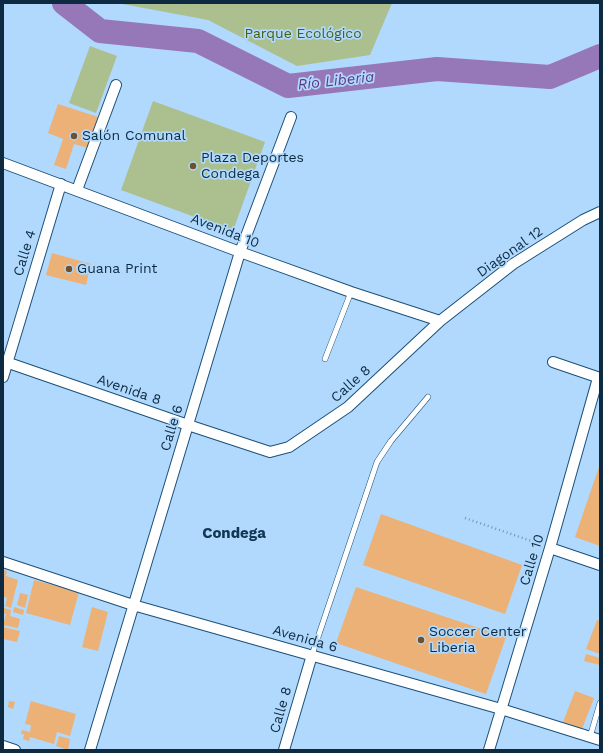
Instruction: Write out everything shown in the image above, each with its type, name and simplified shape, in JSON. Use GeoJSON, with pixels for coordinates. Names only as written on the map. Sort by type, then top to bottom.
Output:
{"type":"FeatureCollection","features":[{"type":"Feature","properties":{"kind":"street"},"geometry":{"type":"LineString","coordinates":[[77,190],[116,85]]}},
{"type":"Feature","properties":{"kind":"street","name":"Calle 6"},"geometry":{"type":"LineString","coordinates":[[90,750],[240,252],[291,117]]}},
{"type":"Feature","properties":{"kind":"street","name":"Avenida 10"},"geometry":{"type":"LineString","coordinates":[[3,163],[240,252],[351,292],[440,321]]}},
{"type":"Feature","properties":{"kind":"street","name":"Calle 4"},"geometry":{"type":"LineString","coordinates":[[3,377],[5,362],[61,184]]}},
{"type":"Feature","properties":{"kind":"street","name":"Diagonal 12"},"geometry":{"type":"LineString","coordinates":[[440,321],[513,264],[583,220],[600,212]]}},
{"type":"Feature","properties":{"kind":"street","name":"Calle 8"},"geometry":{"type":"LineString","coordinates":[[270,452],[289,447],[348,407],[440,321]]}},
{"type":"Feature","properties":{"kind":"street","name":"Avenida 8"},"geometry":{"type":"LineString","coordinates":[[5,362],[270,452]]}},
{"type":"Feature","properties":{"kind":"street"},"geometry":{"type":"LineString","coordinates":[[553,362],[599,378]]}},
{"type":"Feature","properties":{"kind":"street","name":"Calle 10"},"geometry":{"type":"LineString","coordinates":[[489,750],[550,548],[599,378]]}},
{"type":"Feature","properties":{"kind":"street"},"geometry":{"type":"LineString","coordinates":[[550,548],[600,565]]}},
{"type":"Feature","properties":{"kind":"street","name":"Avenida 6"},"geometry":{"type":"LineString","coordinates":[[3,562],[134,605],[502,709],[595,739]]}},
{"type":"Feature","properties":{"kind":"street","name":"Calle 8"},"geometry":{"type":"LineString","coordinates":[[284,750],[312,655]]}},
{"type":"Feature","properties":{"kind":"street"},"geometry":{"type":"LineString","coordinates":[[3,746],[16,750]]}},
{"type":"Feature","properties":{"kind":"lane"},"geometry":{"type":"LineString","coordinates":[[325,359],[351,292]]}},
{"type":"Feature","properties":{"kind":"lane"},"geometry":{"type":"LineString","coordinates":[[312,655],[377,462],[391,441],[428,397]]}},
{"type":"Feature","properties":{"kind":"lane"},"geometry":{"type":"LineString","coordinates":[[595,739],[600,703]]}},
{"type":"Feature","properties":{"kind":"path"},"geometry":{"type":"LineString","coordinates":[[465,518],[550,548]]}},
{"type":"Feature","properties":{"kind":"green space","name":"Parque Ecológico"},"geometry":{"type":"Polygon","coordinates":[[[117,3],[392,3],[370,55],[297,66],[208,20],[117,3]]]}},
{"type":"Feature","properties":{"kind":"green space"},"geometry":{"type":"Polygon","coordinates":[[[90,46],[117,56],[96,113],[69,103],[90,46]]]}},
{"type":"Feature","properties":{"kind":"green space","name":"Plaza Deportes Condega"},"geometry":{"type":"Polygon","coordinates":[[[153,101],[265,142],[233,231],[121,190],[153,101]]]}},
{"type":"Feature","properties":{"kind":"building","name":"Salón Comunal"},"geometry":{"type":"Polygon","coordinates":[[[58,104],[98,117],[88,148],[74,144],[66,169],[54,165],[63,139],[48,133],[58,104]]]}},
{"type":"Feature","properties":{"kind":"building","name":"Guana Print"},"geometry":{"type":"Polygon","coordinates":[[[52,253],[91,264],[86,285],[46,275],[52,253]]]}},
{"type":"Feature","properties":{"kind":"building"},"geometry":{"type":"Polygon","coordinates":[[[600,464],[600,546],[575,537],[600,464]]]}},
{"type":"Feature","properties":{"kind":"building","name":"Soccer Center Liberia"},"geometry":{"type":"Polygon","coordinates":[[[381,514],[522,565],[505,614],[363,565],[381,514]]]}},
{"type":"Feature","properties":{"kind":"building"},"geometry":{"type":"Polygon","coordinates":[[[3,570],[7,571],[6,576],[18,580],[11,608],[5,606],[7,598],[3,596],[3,570]]]}},
{"type":"Feature","properties":{"kind":"building"},"geometry":{"type":"Polygon","coordinates":[[[34,580],[79,592],[70,625],[26,613],[34,580]]]}},
{"type":"Feature","properties":{"kind":"building","name":"Soccer Center Liberia"},"geometry":{"type":"Polygon","coordinates":[[[356,587],[506,637],[486,694],[336,643],[356,587]]]}},
{"type":"Feature","properties":{"kind":"building"},"geometry":{"type":"Polygon","coordinates":[[[20,593],[28,595],[25,608],[17,605],[20,593]]]}},
{"type":"Feature","properties":{"kind":"building"},"geometry":{"type":"Polygon","coordinates":[[[14,607],[24,610],[23,615],[13,612],[14,607]]]}},
{"type":"Feature","properties":{"kind":"building"},"geometry":{"type":"Polygon","coordinates":[[[92,607],[108,612],[98,651],[82,647],[92,607]]]}},
{"type":"Feature","properties":{"kind":"building"},"geometry":{"type":"Polygon","coordinates":[[[4,608],[11,610],[10,616],[20,619],[18,628],[3,625],[6,614],[3,613],[4,608]]]}},
{"type":"Feature","properties":{"kind":"building"},"geometry":{"type":"Polygon","coordinates":[[[597,620],[600,621],[600,654],[586,649],[597,620]]]}},
{"type":"Feature","properties":{"kind":"building"},"geometry":{"type":"Polygon","coordinates":[[[3,627],[20,631],[17,642],[3,639],[3,627]]]}},
{"type":"Feature","properties":{"kind":"building"},"geometry":{"type":"Polygon","coordinates":[[[586,654],[600,658],[600,665],[584,661],[586,654]]]}},
{"type":"Feature","properties":{"kind":"building"},"geometry":{"type":"Polygon","coordinates":[[[575,691],[594,698],[582,729],[563,722],[575,691]]]}},
{"type":"Feature","properties":{"kind":"building"},"geometry":{"type":"Polygon","coordinates":[[[9,701],[15,702],[13,709],[8,707],[9,701]]]}},
{"type":"Feature","properties":{"kind":"building"},"geometry":{"type":"Polygon","coordinates":[[[31,701],[76,714],[70,736],[57,732],[54,744],[30,737],[29,741],[23,739],[24,734],[21,734],[22,730],[30,732],[31,725],[25,724],[31,701]]]}},
{"type":"Feature","properties":{"kind":"building"},"geometry":{"type":"Polygon","coordinates":[[[59,736],[70,739],[68,750],[56,746],[59,736]]]}},
{"type":"Feature","properties":{"kind":"waterway","name":"Río Liberia"},"geometry":{"type":"LineString","coordinates":[[64,3],[100,31],[198,41],[288,86],[437,69],[550,77],[600,56]]}},
{"type":"Feature","properties":{"kind":"place","name":"Salón Comunal"},"geometry":{"type":"Point","coordinates":[74,136]}},
{"type":"Feature","properties":{"kind":"place","name":"Plaza Deportes Condega"},"geometry":{"type":"Point","coordinates":[193,166]}},
{"type":"Feature","properties":{"kind":"place","name":"Guana Print"},"geometry":{"type":"Point","coordinates":[69,269]}},
{"type":"Feature","properties":{"kind":"place","name":"Soccer Center Liberia"},"geometry":{"type":"Point","coordinates":[421,640]}},
{"type":"Feature","properties":{"kind":"district","name":"Condega"},"geometry":{"type":"Point","coordinates":[234,534]}}]}
